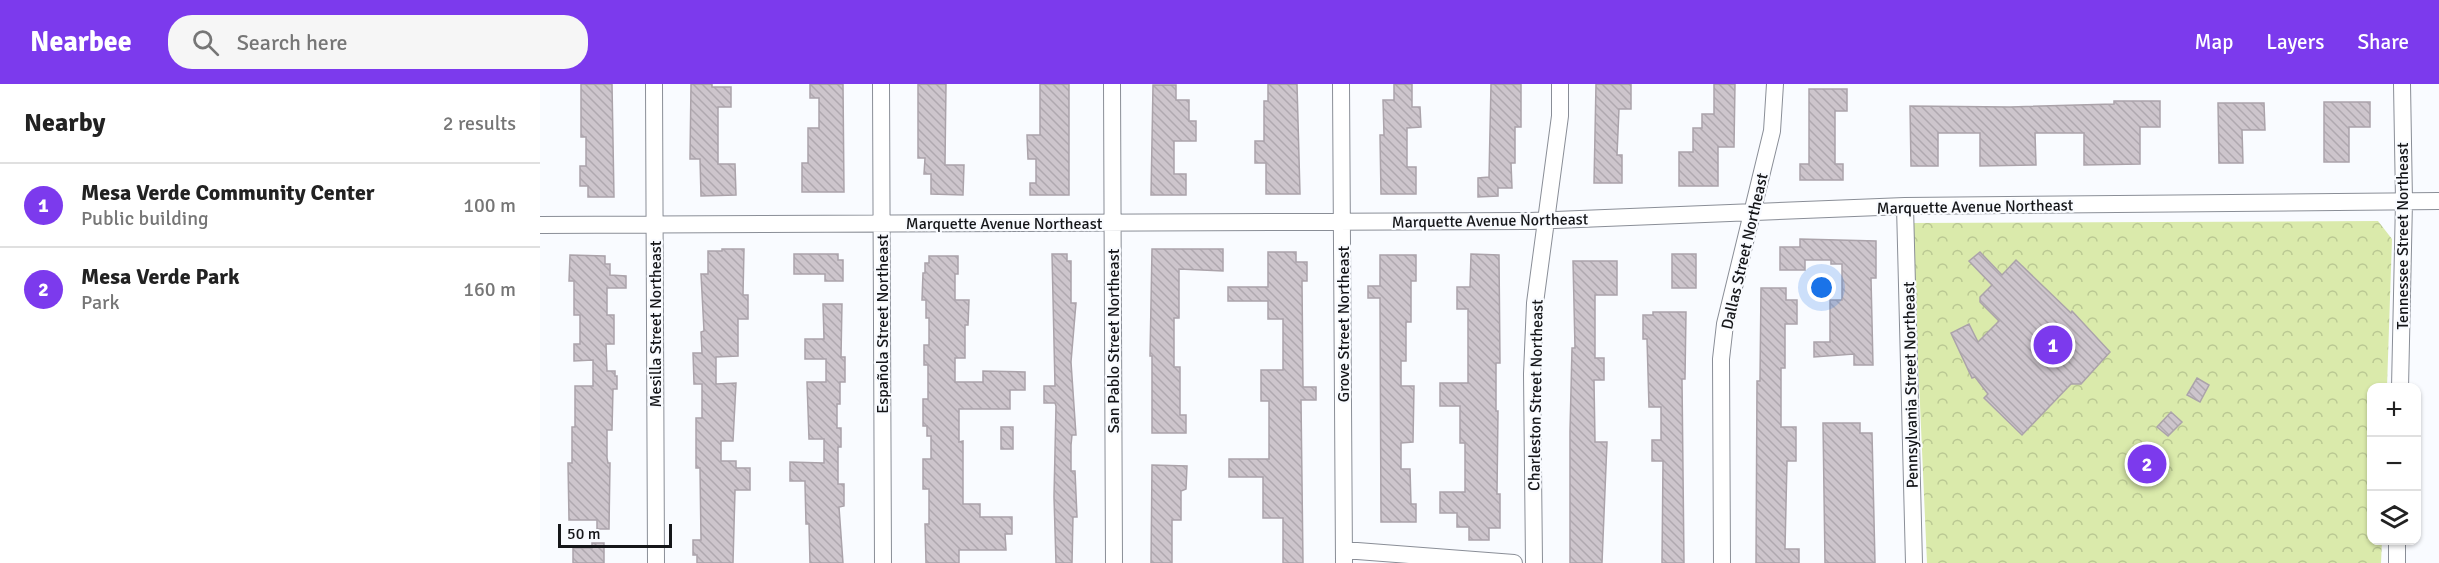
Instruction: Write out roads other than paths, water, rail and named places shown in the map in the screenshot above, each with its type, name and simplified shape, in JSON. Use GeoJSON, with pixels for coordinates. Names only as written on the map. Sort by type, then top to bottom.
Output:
{"type":"FeatureCollection","features":[{"type":"Feature","properties":{"kind":"street","name":"Mesilla Street Northeast"},"geometry":{"type":"LineString","coordinates":[[654,84],[656,563]]}},
{"type":"Feature","properties":{"kind":"street","name":"Española Street Northeast"},"geometry":{"type":"LineString","coordinates":[[881,84],[883,563]]}},
{"type":"Feature","properties":{"kind":"street","name":"San Pablo Street Northeast"},"geometry":{"type":"LineString","coordinates":[[1112,84],[1114,563]]}},
{"type":"Feature","properties":{"kind":"street","name":"Grove Street Northeast"},"geometry":{"type":"LineString","coordinates":[[1341,84],[1344,557]]}},
{"type":"Feature","properties":{"kind":"street","name":"Charleston Street Northeast"},"geometry":{"type":"LineString","coordinates":[[1534,563],[1532,374],[1535,303],[1560,116],[1560,84]]}},
{"type":"Feature","properties":{"kind":"street","name":"Dallas Street Northeast"},"geometry":{"type":"LineString","coordinates":[[1722,563],[1721,359],[1725,324],[1772,131],[1775,84]]}},
{"type":"Feature","properties":{"kind":"street","name":"Tennessee Street Northeast"},"geometry":{"type":"LineString","coordinates":[[2400,383],[2404,201],[2402,84]]}},
{"type":"Feature","properties":{"kind":"street","name":"Marquette Avenue Northeast"},"geometry":{"type":"LineString","coordinates":[[540,225],[1546,220],[1905,206],[2439,201]]}},
{"type":"Feature","properties":{"kind":"street","name":"Pennsylvania Street Northeast"},"geometry":{"type":"LineString","coordinates":[[1905,206],[1914,563]]}},
{"type":"Feature","properties":{"kind":"street"},"geometry":{"type":"LineString","coordinates":[[2397,545],[2397,563]]}},
{"type":"Feature","properties":{"kind":"street"},"geometry":{"type":"LineString","coordinates":[[1344,557],[1514,563]]}},
{"type":"Feature","properties":{"kind":"place","name":"Mesa Verde Community Center"},"geometry":{"type":"Point","coordinates":[2053,345]}},
{"type":"Feature","properties":{"kind":"place","name":"Mesa Verde Park"},"geometry":{"type":"Point","coordinates":[2147,464]}}]}
